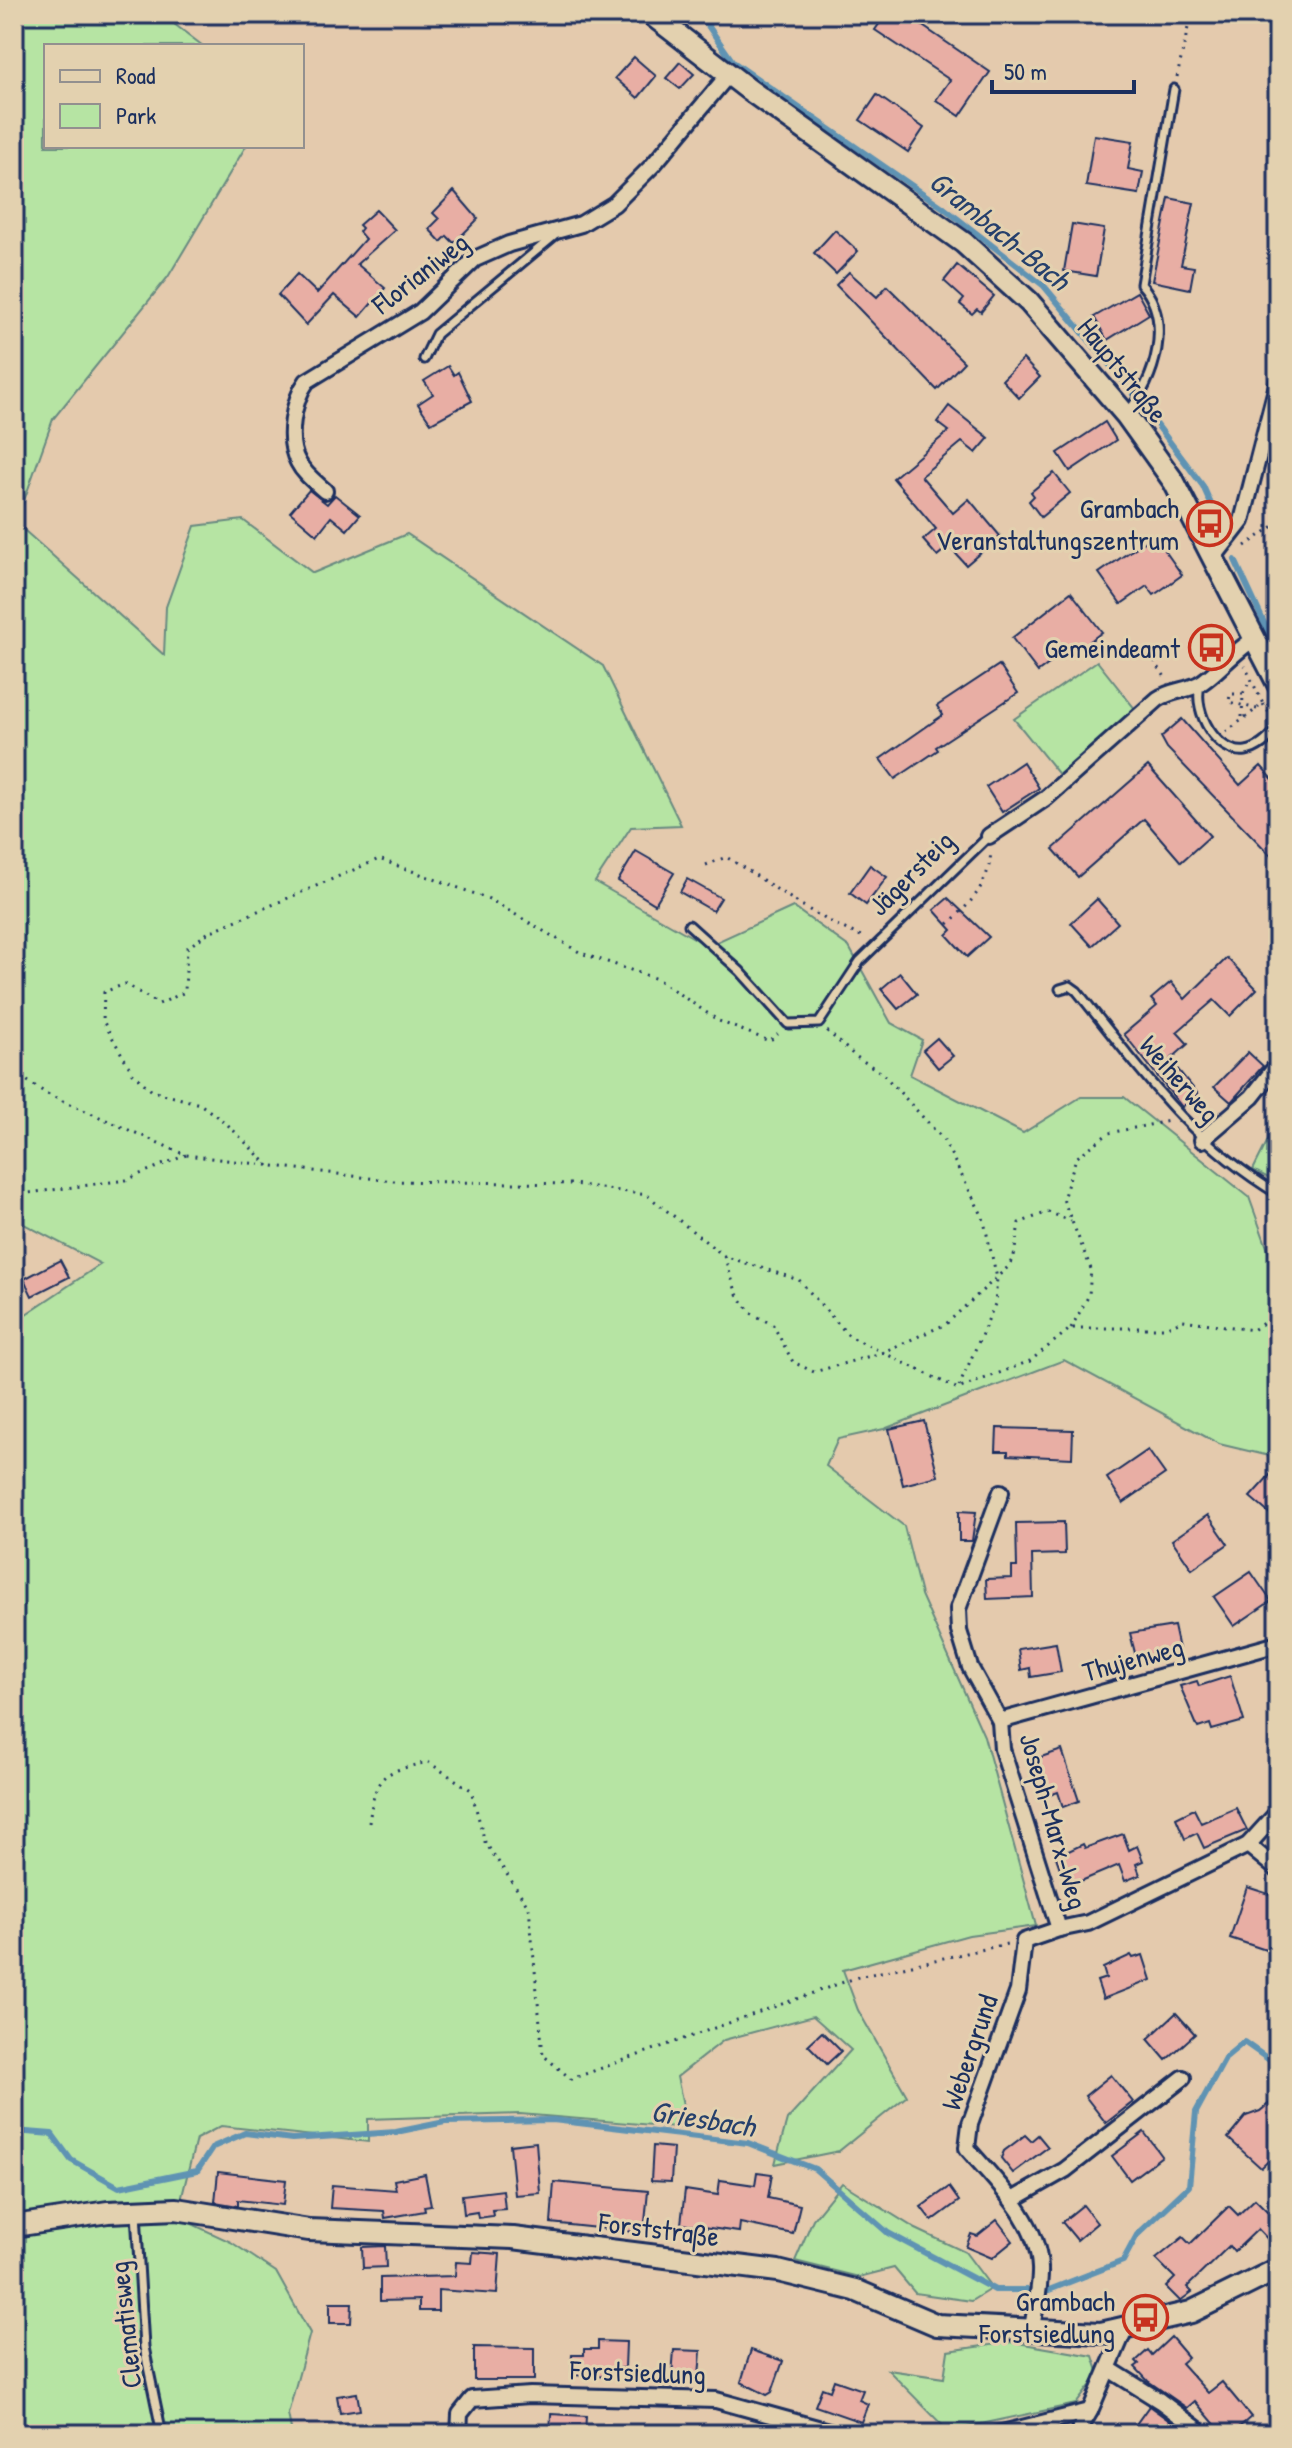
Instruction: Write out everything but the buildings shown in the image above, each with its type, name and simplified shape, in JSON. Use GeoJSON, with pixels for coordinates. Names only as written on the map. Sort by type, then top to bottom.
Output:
{"type":"FeatureCollection","features":[{"type":"Feature","properties":{"kind":"street","name":"Hauptstraße"},"geometry":{"type":"LineString","coordinates":[[652,14],[988,263],[1048,323],[1126,415],[1174,482],[1214,557],[1245,644],[1278,684]]}},
{"type":"Feature","properties":{"kind":"street","name":"Florianiweg"},"geometry":{"type":"LineString","coordinates":[[325,491],[295,457],[292,426],[298,397],[307,381],[420,312],[475,259],[509,244],[559,232],[598,215],[630,191],[729,74]]}},
{"type":"Feature","properties":{"kind":"street"},"geometry":{"type":"LineString","coordinates":[[1214,557],[1242,521],[1278,381]]}},
{"type":"Feature","properties":{"kind":"street"},"geometry":{"type":"LineString","coordinates":[[1200,684],[1245,644]]}},
{"type":"Feature","properties":{"kind":"street","name":"Jägersteig"},"geometry":{"type":"LineString","coordinates":[[989,836],[1046,798],[1169,691],[1200,684]]}},
{"type":"Feature","properties":{"kind":"street"},"geometry":{"type":"LineString","coordinates":[[1202,1140],[1252,1097],[1278,1064]]}},
{"type":"Feature","properties":{"kind":"street","name":"Joseph-Marx-Weg"},"geometry":{"type":"LineString","coordinates":[[1001,1492],[964,1586],[958,1609],[959,1631],[970,1667],[1000,1721],[1002,1749],[1059,1929],[1088,1923],[1248,1845],[1278,1812]]}},
{"type":"Feature","properties":{"kind":"street","name":"Thujenweg"},"geometry":{"type":"LineString","coordinates":[[1000,1721],[1278,1644]]}},
{"type":"Feature","properties":{"kind":"street"},"geometry":{"type":"LineString","coordinates":[[1248,1845],[1278,1870]]}},
{"type":"Feature","properties":{"kind":"street"},"geometry":{"type":"LineString","coordinates":[[1024,1941],[1059,1929]]}},
{"type":"Feature","properties":{"kind":"street","name":"Webergrund"},"geometry":{"type":"LineString","coordinates":[[1024,1941],[1018,1991],[970,2124],[967,2148],[1012,2200],[1035,2237],[1040,2270],[1032,2330]]}},
{"type":"Feature","properties":{"kind":"street"},"geometry":{"type":"LineString","coordinates":[[1012,2200],[1065,2170],[1183,2078]]}},
{"type":"Feature","properties":{"kind":"street","name":"Forststraße"},"geometry":{"type":"LineString","coordinates":[[14,2226],[176,2209],[309,2230],[513,2238],[778,2271],[855,2290],[937,2325],[1032,2330],[1124,2331],[1191,2312],[1278,2269]]}},
{"type":"Feature","properties":{"kind":"street"},"geometry":{"type":"LineString","coordinates":[[1077,2434],[1124,2331]]}},
{"type":"Feature","properties":{"kind":"street"},"geometry":{"type":"LineString","coordinates":[[1109,2369],[1171,2408],[1204,2434]]}},
{"type":"Feature","properties":{"kind":"street","name":"Forstsiedlung"},"geometry":{"type":"LineString","coordinates":[[459,2434],[460,2414],[472,2399],[530,2395],[716,2400],[839,2434]]}},
{"type":"Feature","properties":{"kind":"street"},"geometry":{"type":"LineString","coordinates":[[998,2434],[1090,2411]]}},
{"type":"Feature","properties":{"kind":"lane"},"geometry":{"type":"LineString","coordinates":[[1126,415],[1142,396],[1154,369],[1156,314],[1150,294],[1141,284],[1174,89]]}},
{"type":"Feature","properties":{"kind":"lane"},"geometry":{"type":"LineString","coordinates":[[424,359],[436,334],[559,232]]}},
{"type":"Feature","properties":{"kind":"lane"},"geometry":{"type":"LineString","coordinates":[[1200,684],[1198,704],[1206,725],[1220,742],[1244,751],[1255,748],[1277,725]]}},
{"type":"Feature","properties":{"kind":"lane","name":"Jägersteig"},"geometry":{"type":"LineString","coordinates":[[819,1023],[860,961],[877,942],[989,836]]}},
{"type":"Feature","properties":{"kind":"lane"},"geometry":{"type":"LineString","coordinates":[[689,925],[740,971],[788,1024],[819,1023]]}},
{"type":"Feature","properties":{"kind":"lane","name":"Weiherweg"},"geometry":{"type":"LineString","coordinates":[[1060,989],[1070,986],[1077,991],[1180,1119],[1202,1140],[1239,1171],[1278,1194]]}},
{"type":"Feature","properties":{"kind":"lane","name":"Clematisweg"},"geometry":{"type":"LineString","coordinates":[[136,2211],[144,2347],[162,2434]]}},
{"type":"Feature","properties":{"kind":"path"},"geometry":{"type":"LineString","coordinates":[[1174,89],[1191,14]]}},
{"type":"Feature","properties":{"kind":"path"},"geometry":{"type":"LineString","coordinates":[[1245,644],[1250,680],[1277,725]]}},
{"type":"Feature","properties":{"kind":"path"},"geometry":{"type":"LineString","coordinates":[[1150,654],[1165,673],[1169,691]]}},
{"type":"Feature","properties":{"kind":"path"},"geometry":{"type":"LineString","coordinates":[[1242,718],[1243,694],[1250,680]]}},
{"type":"Feature","properties":{"kind":"path"},"geometry":{"type":"LineString","coordinates":[[1243,694],[1233,692],[1228,697],[1231,704],[1257,709]]}},
{"type":"Feature","properties":{"kind":"path"},"geometry":{"type":"LineString","coordinates":[[1220,742],[1231,726],[1263,704]]}},
{"type":"Feature","properties":{"kind":"path"},"geometry":{"type":"LineString","coordinates":[[948,924],[967,907],[986,881],[989,836]]}},
{"type":"Feature","properties":{"kind":"path"},"geometry":{"type":"LineString","coordinates":[[706,865],[726,857],[827,922],[877,942]]}},
{"type":"Feature","properties":{"kind":"path"},"geometry":{"type":"LineString","coordinates":[[269,1166],[227,1124],[200,1104],[152,1091],[132,1072],[103,1021],[104,992],[125,984],[159,1004],[185,992],[187,948],[209,932],[379,859],[489,899],[581,953],[657,979],[719,1021],[769,1041],[788,1024]]}},
{"type":"Feature","properties":{"kind":"path"},"geometry":{"type":"LineString","coordinates":[[819,1023],[855,1056],[882,1073],[943,1139],[983,1217],[997,1278],[995,1304],[958,1389]]}},
{"type":"Feature","properties":{"kind":"path"},"geometry":{"type":"LineString","coordinates":[[14,1072],[47,1094],[186,1155],[393,1181],[574,1184],[647,1195],[724,1256],[799,1280],[849,1336],[958,1389],[1030,1361],[1071,1328],[1089,1295],[1091,1269],[1063,1199],[1076,1158],[1109,1133],[1180,1119]]}},
{"type":"Feature","properties":{"kind":"path"},"geometry":{"type":"LineString","coordinates":[[14,1195],[126,1180],[186,1155]]}},
{"type":"Feature","properties":{"kind":"path"},"geometry":{"type":"LineString","coordinates":[[724,1256],[737,1294],[751,1313],[773,1325],[793,1362],[814,1372],[881,1353],[946,1324],[997,1278],[1014,1256],[1019,1223],[1048,1212],[1071,1221]]}},
{"type":"Feature","properties":{"kind":"path"},"geometry":{"type":"LineString","coordinates":[[1071,1328],[1165,1328],[1183,1320],[1253,1330],[1278,1313]]}},
{"type":"Feature","properties":{"kind":"path"},"geometry":{"type":"LineString","coordinates":[[369,1823],[373,1790],[389,1771],[428,1762],[471,1790],[485,1842],[529,1907],[543,2055],[571,2079],[858,1977],[1024,1941]]}},
{"type":"Feature","properties":{"kind":"green space"},"geometry":{"type":"Polygon","coordinates":[[[14,14],[161,14],[200,44],[44,44],[44,148],[245,148],[168,277],[53,419],[16,523],[164,655],[166,607],[195,526],[243,520],[313,573],[407,534],[603,666],[681,825],[631,827],[595,882],[708,946],[793,907],[849,947],[891,1023],[922,1040],[910,1075],[1023,1133],[1081,1097],[1124,1097],[1249,1197],[1278,1278],[1278,1458],[1219,1444],[1064,1360],[884,1429],[838,1439],[826,1466],[904,1526],[921,1595],[984,1736],[1036,1926],[969,1935],[843,1970],[858,2010],[907,2096],[839,2151],[775,2164],[787,2120],[851,2050],[813,2016],[724,2040],[677,2077],[688,2128],[520,2114],[368,2119],[368,2142],[221,2126],[196,2139],[177,2217],[231,2242],[276,2272],[310,2333],[288,2414],[292,2434],[14,2434],[14,1322],[101,1264],[14,1219],[14,14]]]}},
{"type":"Feature","properties":{"kind":"green space"},"geometry":{"type":"Polygon","coordinates":[[[1097,661],[1135,709],[1061,777],[1014,719],[1097,661]]]}},
{"type":"Feature","properties":{"kind":"green space"},"geometry":{"type":"Polygon","coordinates":[[[1278,1120],[1278,1183],[1253,1170],[1278,1120]]]}},
{"type":"Feature","properties":{"kind":"green space"},"geometry":{"type":"Polygon","coordinates":[[[842,2183],[916,2229],[965,2252],[992,2288],[971,2301],[915,2293],[894,2268],[859,2277],[795,2261],[813,2219],[842,2183]]]}},
{"type":"Feature","properties":{"kind":"green space"},"geometry":{"type":"Polygon","coordinates":[[[1012,2342],[1093,2356],[1099,2374],[1076,2404],[948,2431],[888,2370],[944,2378],[948,2351],[1012,2342]]]}},
{"type":"Feature","properties":{"kind":"waterway","name":"Grambach-Bach"},"geometry":{"type":"LineString","coordinates":[[700,14],[733,62],[944,208],[1044,286],[1130,389],[1203,486],[1222,529]]}},
{"type":"Feature","properties":{"kind":"waterway","name":"Grambach-Bach"},"geometry":{"type":"LineString","coordinates":[[1235,560],[1278,653]]}},
{"type":"Feature","properties":{"kind":"waterway","name":"Griesbach"},"geometry":{"type":"LineString","coordinates":[[14,2131],[52,2134],[71,2160],[119,2187],[197,2171],[213,2147],[245,2133],[292,2139],[396,2132],[445,2122],[553,2120],[748,2143],[815,2169],[888,2233],[995,2290],[1049,2290],[1123,2261],[1137,2235],[1189,2186],[1196,2112],[1226,2057],[1244,2042],[1278,2066]]}},
{"type":"Feature","properties":{"kind":"place","name":"Grambach Veranstaltungszentrum"},"geometry":{"type":"Point","coordinates":[1210,524]}},
{"type":"Feature","properties":{"kind":"place","name":"Gemeindeamt"},"geometry":{"type":"Point","coordinates":[1211,648]}},
{"type":"Feature","properties":{"kind":"place","name":"Grambach Forstsiedlung"},"geometry":{"type":"Point","coordinates":[1146,2317]}}]}
